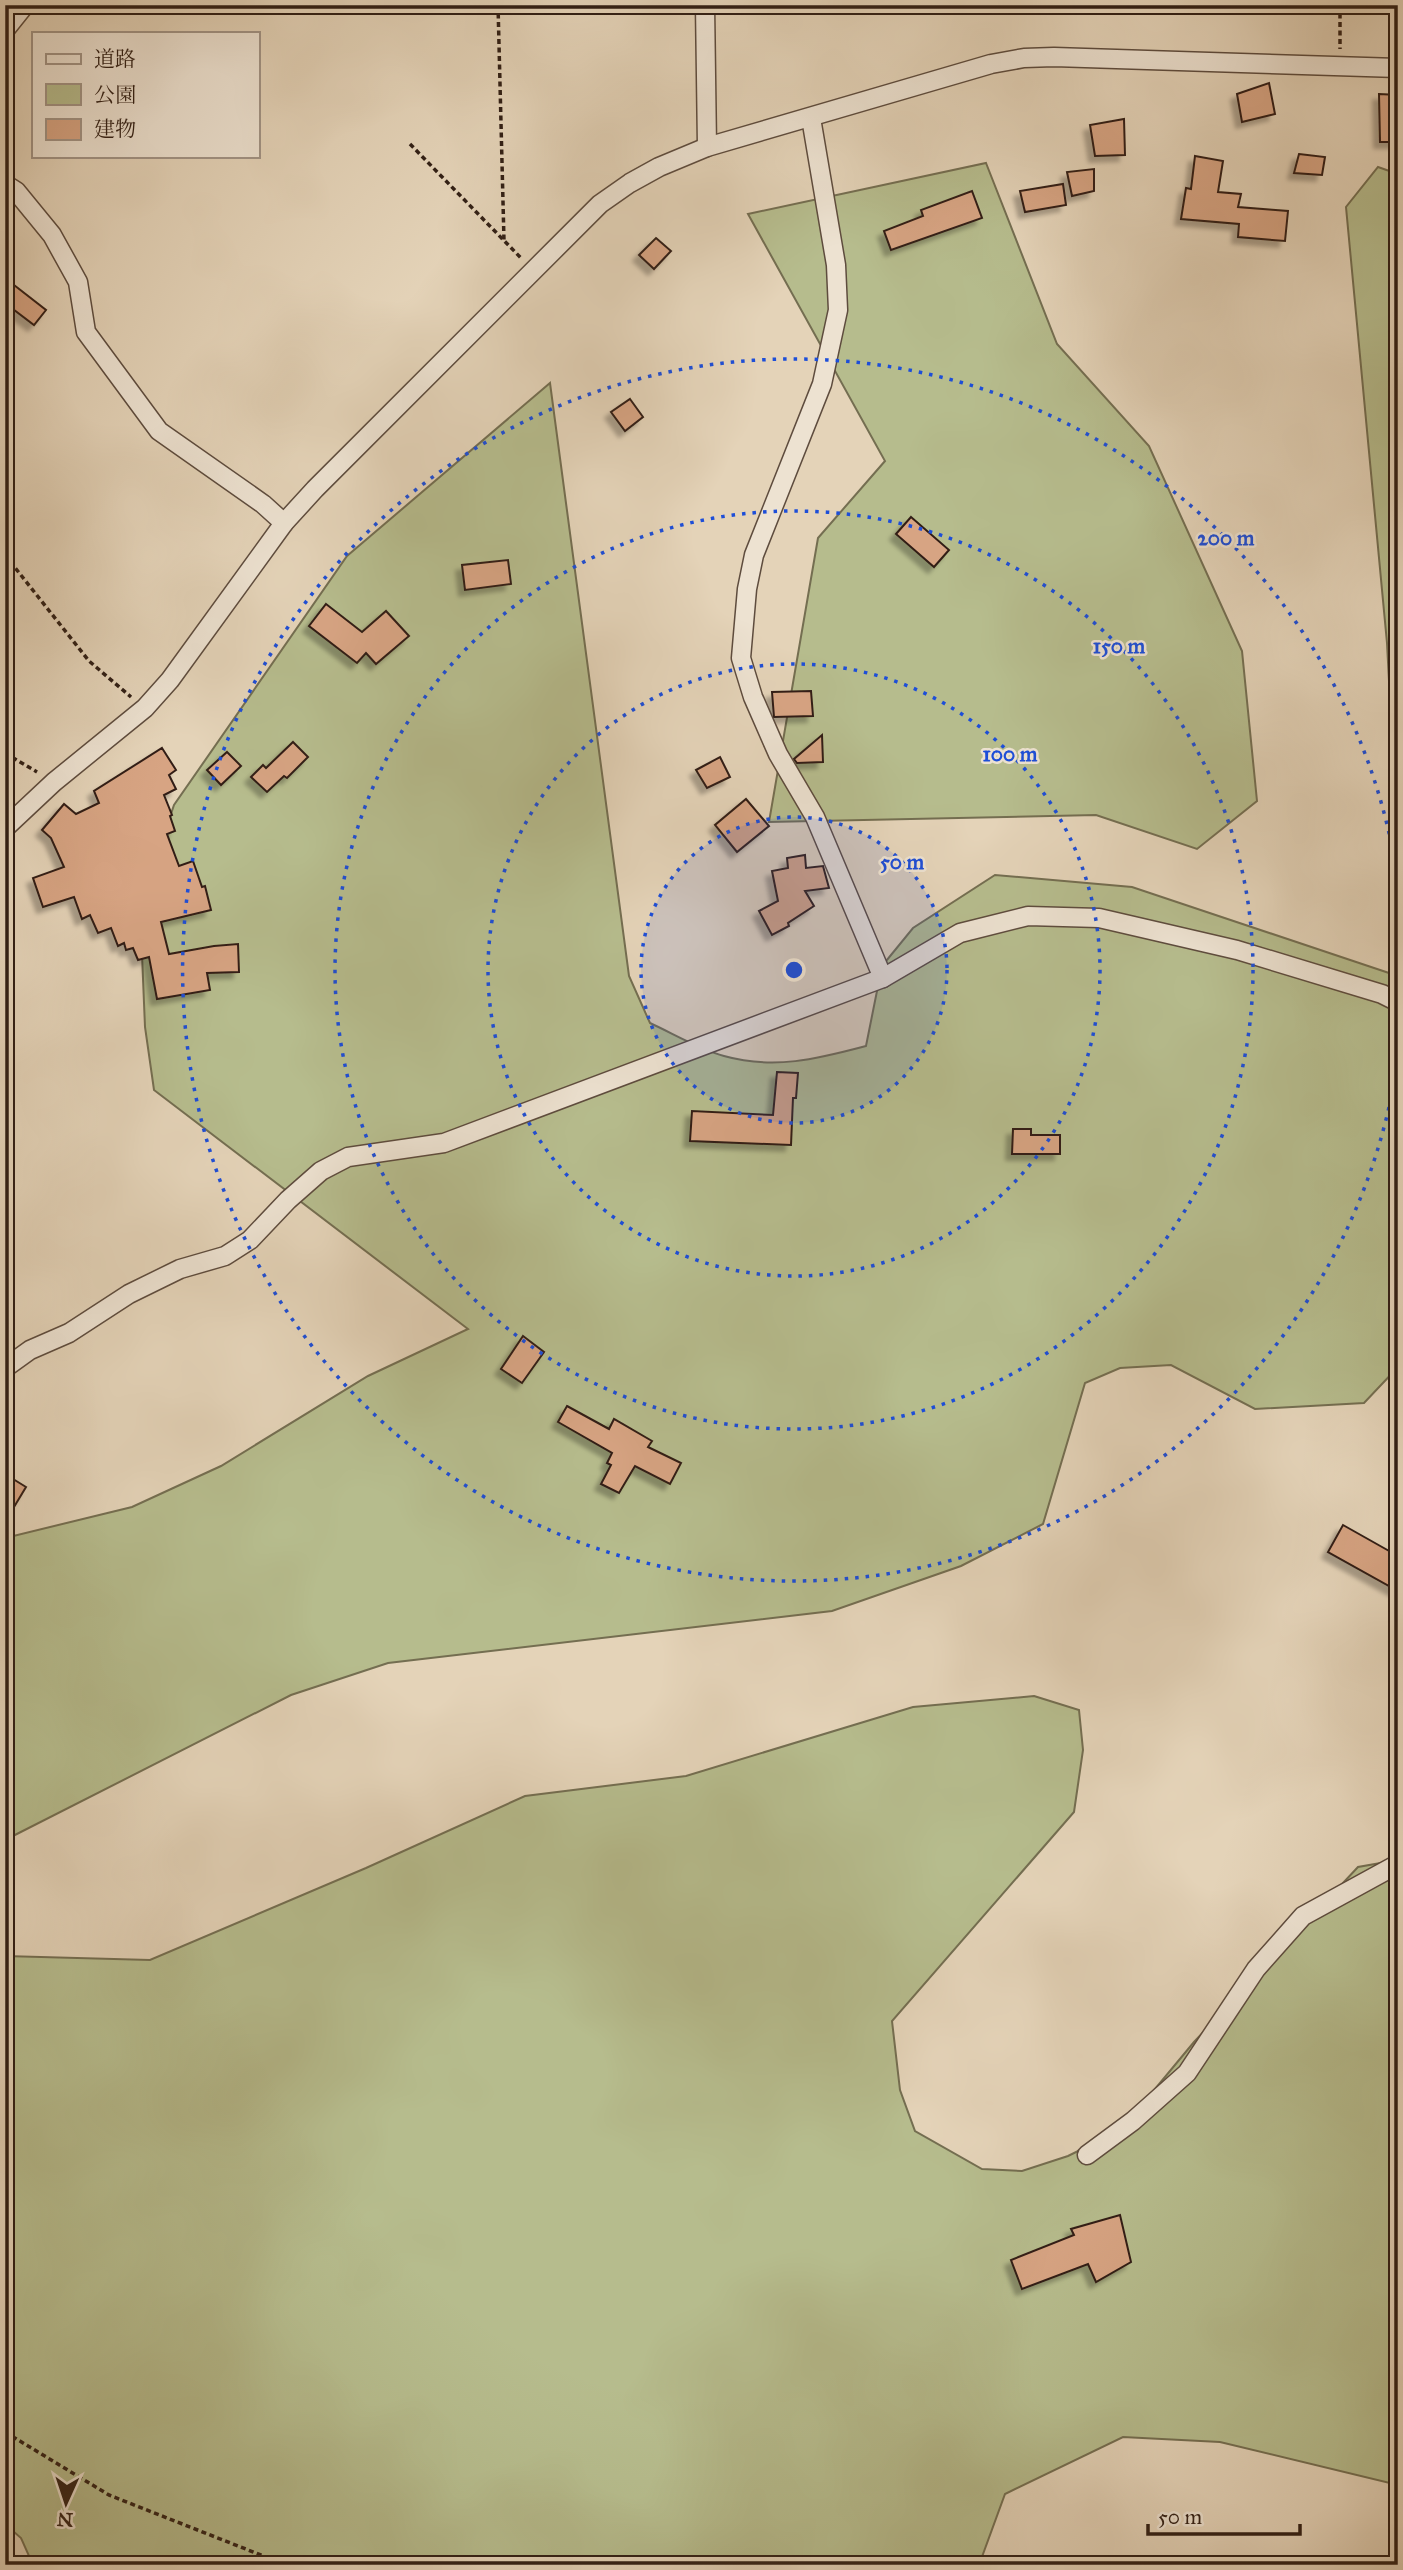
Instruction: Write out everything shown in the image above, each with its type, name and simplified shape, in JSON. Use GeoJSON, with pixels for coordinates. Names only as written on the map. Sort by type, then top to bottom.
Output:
{"type":"FeatureCollection","features":[{"type":"Feature","properties":{"kind":"street"},"geometry":{"type":"LineString","coordinates":[[5,30],[25,5]]}},
{"type":"Feature","properties":{"kind":"street"},"geometry":{"type":"LineString","coordinates":[[705,5],[707,147]]}},
{"type":"Feature","properties":{"kind":"street"},"geometry":{"type":"LineString","coordinates":[[5,828],[54,782],[145,708],[170,680],[284,523],[532,270],[600,204],[659,167],[707,147],[991,64],[1024,58],[1398,68]]}},
{"type":"Feature","properties":{"kind":"street"},"geometry":{"type":"LineString","coordinates":[[811,118],[836,265],[838,310],[822,383],[754,555],[747,589],[741,658],[752,696],[778,754],[815,817],[883,978]]}},
{"type":"Feature","properties":{"kind":"street"},"geometry":{"type":"LineString","coordinates":[[5,184],[16,191],[52,235],[78,282],[86,332],[159,431],[263,504],[284,523]]}},
{"type":"Feature","properties":{"kind":"street"},"geometry":{"type":"LineString","coordinates":[[5,1368],[30,1350],[69,1334],[139,1289],[180,1269],[225,1256],[250,1240],[288,1200],[321,1171],[348,1157],[444,1143],[883,978],[960,933],[1028,916],[1099,918],[1237,950],[1382,994],[1398,1002]]}},
{"type":"Feature","properties":{"kind":"street"},"geometry":{"type":"LineString","coordinates":[[1087,2155],[1133,2122],[1187,2073],[1256,1969],[1303,1916],[1398,1864]]}},
{"type":"Feature","properties":{"kind":"path"},"geometry":{"type":"LineString","coordinates":[[498,5],[504,241]]}},
{"type":"Feature","properties":{"kind":"path"},"geometry":{"type":"LineString","coordinates":[[1340,5],[1340,65]]}},
{"type":"Feature","properties":{"kind":"path"},"geometry":{"type":"LineString","coordinates":[[410,144],[532,270]]}},
{"type":"Feature","properties":{"kind":"path"},"geometry":{"type":"LineString","coordinates":[[5,555],[89,661],[145,708]]}},
{"type":"Feature","properties":{"kind":"path"},"geometry":{"type":"LineString","coordinates":[[5,753],[54,782]]}},
{"type":"Feature","properties":{"kind":"path"},"geometry":{"type":"LineString","coordinates":[[5,2432],[110,2495],[249,2548],[279,2565]]}},
{"type":"Feature","properties":{"kind":"green space"},"geometry":{"type":"Polygon","coordinates":[[[986,163],[1057,344],[1149,446],[1242,651],[1257,801],[1197,849],[1096,815],[769,822],[818,538],[885,461],[748,214],[986,163]]]}},
{"type":"Feature","properties":{"kind":"green space"},"geometry":{"type":"Polygon","coordinates":[[[1378,167],[1398,174],[1398,725],[1391,719],[1387,643],[1346,207],[1378,167]]]}},
{"type":"Feature","properties":{"kind":"green space"},"geometry":{"type":"Polygon","coordinates":[[[550,383],[629,976],[650,1023],[715,1053],[760,1062],[813,1059],[866,1046],[882,966],[913,928],[995,875],[1132,887],[1398,976],[1398,1367],[1364,1403],[1255,1409],[1171,1365],[1120,1368],[1085,1383],[1043,1524],[961,1566],[832,1611],[388,1663],[291,1695],[5,1840],[5,1538],[132,1507],[221,1466],[368,1376],[468,1329],[154,1090],[145,1027],[140,906],[174,805],[347,556],[550,383]]]}},
{"type":"Feature","properties":{"kind":"green space"},"geometry":{"type":"Polygon","coordinates":[[[1034,1696],[1079,1710],[1083,1750],[1074,1812],[892,2021],[900,2090],[915,2131],[982,2169],[1022,2171],[1068,2156],[1121,2130],[1194,2042],[1358,1867],[1398,1860],[1398,2485],[1220,2442],[1123,2437],[1005,2494],[979,2565],[33,2565],[21,2538],[5,2524],[5,1956],[150,1960],[366,1868],[525,1796],[686,1776],[913,1707],[1034,1696]]]}},
{"type":"Feature","properties":{"kind":"building"},"geometry":{"type":"Polygon","coordinates":[[[1269,83],[1275,114],[1242,122],[1237,94],[1269,83]]]}},
{"type":"Feature","properties":{"kind":"building"},"geometry":{"type":"Polygon","coordinates":[[[1379,94],[1398,95],[1398,142],[1380,142],[1379,94]]]}},
{"type":"Feature","properties":{"kind":"building"},"geometry":{"type":"Polygon","coordinates":[[[1124,119],[1125,155],[1095,156],[1090,125],[1124,119]]]}},
{"type":"Feature","properties":{"kind":"building"},"geometry":{"type":"Polygon","coordinates":[[[1299,154],[1325,157],[1322,175],[1294,173],[1299,154]]]}},
{"type":"Feature","properties":{"kind":"building"},"geometry":{"type":"Polygon","coordinates":[[[1195,156],[1223,161],[1218,192],[1241,194],[1238,207],[1288,211],[1285,241],[1238,237],[1239,224],[1181,219],[1186,188],[1191,189],[1195,156]]]}},
{"type":"Feature","properties":{"kind":"building"},"geometry":{"type":"Polygon","coordinates":[[[1094,169],[1094,191],[1072,196],[1067,172],[1094,169]]]}},
{"type":"Feature","properties":{"kind":"building"},"geometry":{"type":"Polygon","coordinates":[[[1063,184],[1066,205],[1025,212],[1020,191],[1063,184]]]}},
{"type":"Feature","properties":{"kind":"building"},"geometry":{"type":"Polygon","coordinates":[[[972,191],[982,218],[891,250],[884,231],[923,216],[921,210],[972,191]]]}},
{"type":"Feature","properties":{"kind":"building"},"geometry":{"type":"Polygon","coordinates":[[[656,238],[671,251],[654,269],[639,255],[656,238]]]}},
{"type":"Feature","properties":{"kind":"building"},"geometry":{"type":"Polygon","coordinates":[[[5,278],[46,310],[34,325],[5,303],[5,278]]]}},
{"type":"Feature","properties":{"kind":"building"},"geometry":{"type":"Polygon","coordinates":[[[630,399],[643,417],[625,431],[611,412],[630,399]]]}},
{"type":"Feature","properties":{"kind":"building"},"geometry":{"type":"Polygon","coordinates":[[[911,517],[949,550],[934,567],[896,534],[911,517]]]}},
{"type":"Feature","properties":{"kind":"building"},"geometry":{"type":"Polygon","coordinates":[[[508,560],[511,584],[465,590],[462,565],[508,560]]]}},
{"type":"Feature","properties":{"kind":"building"},"geometry":{"type":"Polygon","coordinates":[[[326,604],[362,632],[386,611],[409,636],[376,664],[366,653],[357,663],[309,626],[326,604]]]}},
{"type":"Feature","properties":{"kind":"building"},"geometry":{"type":"Polygon","coordinates":[[[811,691],[813,716],[774,717],[772,692],[811,691]]]}},
{"type":"Feature","properties":{"kind":"building"},"geometry":{"type":"Polygon","coordinates":[[[822,735],[823,762],[797,763],[794,759],[822,735]]]}},
{"type":"Feature","properties":{"kind":"building"},"geometry":{"type":"Polygon","coordinates":[[[293,742],[308,757],[287,778],[284,776],[267,792],[251,777],[263,765],[266,768],[293,742]]]}},
{"type":"Feature","properties":{"kind":"building"},"geometry":{"type":"Polygon","coordinates":[[[162,748],[176,770],[169,775],[176,789],[164,795],[175,831],[167,834],[179,866],[193,861],[202,887],[205,886],[211,910],[161,922],[169,954],[238,944],[239,972],[207,973],[210,990],[157,999],[149,957],[138,960],[133,948],[126,950],[124,943],[118,946],[111,928],[98,933],[90,915],[82,919],[74,897],[43,907],[33,878],[64,867],[51,838],[42,830],[64,804],[76,814],[99,803],[94,791],[162,748]]]}},
{"type":"Feature","properties":{"kind":"building"},"geometry":{"type":"Polygon","coordinates":[[[227,752],[241,766],[221,785],[207,770],[227,752]]]}},
{"type":"Feature","properties":{"kind":"building"},"geometry":{"type":"Polygon","coordinates":[[[720,757],[730,777],[707,788],[696,770],[720,757]]]}},
{"type":"Feature","properties":{"kind":"building"},"geometry":{"type":"Polygon","coordinates":[[[746,799],[769,826],[737,852],[715,825],[746,799]]]}},
{"type":"Feature","properties":{"kind":"building"},"geometry":{"type":"Polygon","coordinates":[[[805,855],[806,868],[823,866],[829,888],[805,891],[814,906],[788,923],[789,926],[772,935],[759,911],[778,901],[772,871],[788,868],[787,858],[805,855]]]}},
{"type":"Feature","properties":{"kind":"building"},"geometry":{"type":"Polygon","coordinates":[[[777,1072],[798,1073],[796,1098],[793,1098],[791,1145],[690,1141],[692,1111],[773,1115],[777,1072]]]}},
{"type":"Feature","properties":{"kind":"building"},"geometry":{"type":"Polygon","coordinates":[[[1013,1129],[1031,1129],[1031,1135],[1060,1135],[1060,1154],[1012,1154],[1013,1129]]]}},
{"type":"Feature","properties":{"kind":"building"},"geometry":{"type":"Polygon","coordinates":[[[523,1336],[544,1352],[522,1383],[501,1369],[523,1336]]]}},
{"type":"Feature","properties":{"kind":"building"},"geometry":{"type":"Polygon","coordinates":[[[567,1406],[609,1429],[614,1419],[652,1441],[648,1447],[681,1463],[670,1484],[635,1466],[619,1493],[601,1484],[611,1465],[607,1463],[612,1453],[558,1422],[567,1406]]]}},
{"type":"Feature","properties":{"kind":"building"},"geometry":{"type":"Polygon","coordinates":[[[5,1474],[26,1487],[5,1522],[5,1474]]]}},
{"type":"Feature","properties":{"kind":"building"},"geometry":{"type":"Polygon","coordinates":[[[1343,1525],[1398,1556],[1398,1591],[1328,1552],[1343,1525]]]}},
{"type":"Feature","properties":{"kind":"building"},"geometry":{"type":"Polygon","coordinates":[[[1120,2215],[1131,2262],[1096,2282],[1088,2264],[1022,2289],[1011,2260],[1074,2235],[1071,2229],[1120,2215]]]}}]}
